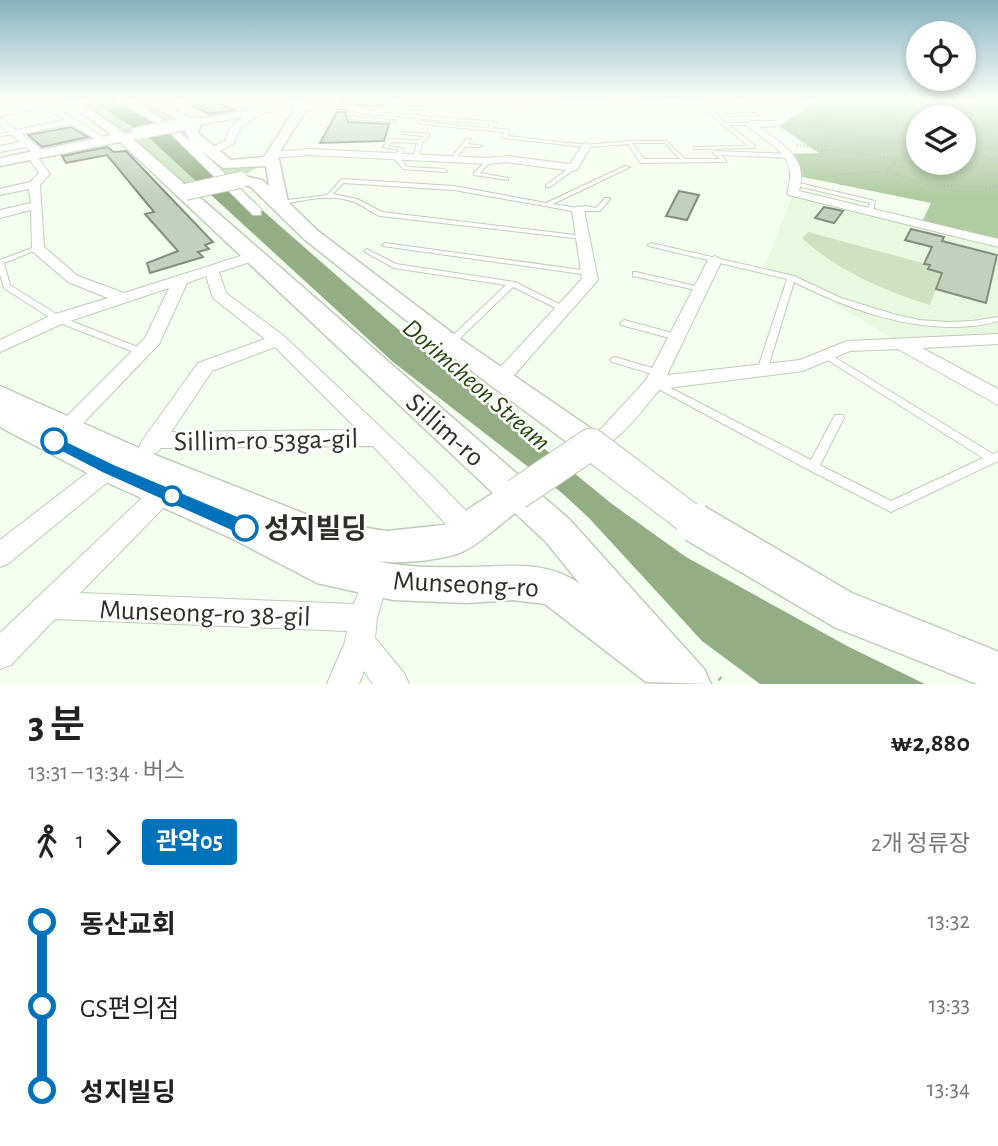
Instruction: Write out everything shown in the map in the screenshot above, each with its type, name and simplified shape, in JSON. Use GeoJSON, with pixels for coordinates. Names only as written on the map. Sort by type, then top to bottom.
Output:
{"type":"FeatureCollection","features":[{"type":"Feature","properties":{"kind":"main road","name":"Sillim-ro"},"geometry":{"type":"LineString","coordinates":[[116,132],[558,531],[687,684]]}},
{"type":"Feature","properties":{"kind":"main road"},"geometry":{"type":"LineString","coordinates":[[0,162],[33,151],[105,141],[144,132]]}},
{"type":"Feature","properties":{"kind":"main road"},"geometry":{"type":"LineString","coordinates":[[192,132],[196,140],[228,164],[270,158]]}},
{"type":"Feature","properties":{"kind":"main road"},"geometry":{"type":"LineString","coordinates":[[185,192],[253,175],[270,158],[287,132]]}},
{"type":"Feature","properties":{"kind":"main road"},"geometry":{"type":"LineString","coordinates":[[270,158],[280,203]]}},
{"type":"Feature","properties":{"kind":"main road"},"geometry":{"type":"LineString","coordinates":[[240,180],[256,183],[311,235],[450,343],[591,444],[684,517],[843,610],[978,672]]}},
{"type":"Feature","properties":{"kind":"main road"},"geometry":{"type":"LineString","coordinates":[[0,395],[61,434]]}},
{"type":"Feature","properties":{"kind":"main road"},"geometry":{"type":"LineString","coordinates":[[0,415],[61,434],[132,462],[172,484],[323,537],[387,547],[451,540],[591,444]]}},
{"type":"Feature","properties":{"kind":"main road","name":"Munseong-ro"},"geometry":{"type":"LineString","coordinates":[[172,484],[245,528],[317,566],[393,582],[466,585],[513,582],[553,587],[687,684]]}},
{"type":"Feature","properties":{"kind":"street"},"geometry":{"type":"LineString","coordinates":[[14,133],[19,132]]}},
{"type":"Feature","properties":{"kind":"street"},"geometry":{"type":"LineString","coordinates":[[90,132],[105,141]]}},
{"type":"Feature","properties":{"kind":"street"},"geometry":{"type":"LineString","coordinates":[[174,132],[257,212]]}},
{"type":"Feature","properties":{"kind":"street"},"geometry":{"type":"LineString","coordinates":[[211,152],[229,143],[233,132]]}},
{"type":"Feature","properties":{"kind":"street"},"geometry":{"type":"LineString","coordinates":[[760,132],[790,156],[798,176],[793,193],[998,243]]}},
{"type":"Feature","properties":{"kind":"street"},"geometry":{"type":"LineString","coordinates":[[0,192],[34,184],[46,174],[33,151],[14,133]]}},
{"type":"Feature","properties":{"kind":"street"},"geometry":{"type":"LineString","coordinates":[[270,158],[310,152],[488,162],[531,159],[573,167],[586,146]]}},
{"type":"Feature","properties":{"kind":"street"},"geometry":{"type":"LineString","coordinates":[[0,149],[33,151]]}},
{"type":"Feature","properties":{"kind":"street"},"geometry":{"type":"LineString","coordinates":[[34,184],[37,248],[73,279],[123,298]]}},
{"type":"Feature","properties":{"kind":"street"},"geometry":{"type":"LineString","coordinates":[[0,214],[37,205]]}},
{"type":"Feature","properties":{"kind":"street"},"geometry":{"type":"LineString","coordinates":[[501,378],[590,280],[578,210]]}},
{"type":"Feature","properties":{"kind":"street"},"geometry":{"type":"LineString","coordinates":[[0,347],[58,319],[255,256]]}},
{"type":"Feature","properties":{"kind":"street"},"geometry":{"type":"LineString","coordinates":[[591,444],[608,434],[657,378],[715,260]]}},
{"type":"Feature","properties":{"kind":"street","name":"Sillim-ro 53ga-gil"},"geometry":{"type":"LineString","coordinates":[[208,271],[214,276],[219,295],[278,340],[424,482],[467,529]]}},
{"type":"Feature","properties":{"kind":"street"},"geometry":{"type":"LineString","coordinates":[[61,434],[153,340],[181,279]]}},
{"type":"Feature","properties":{"kind":"street"},"geometry":{"type":"LineString","coordinates":[[657,378],[762,371],[803,365],[846,346],[998,339]]}},
{"type":"Feature","properties":{"kind":"street","name":"Sillim-ro 53ga-gil"},"geometry":{"type":"LineString","coordinates":[[132,462],[205,367],[278,340]]}},
{"type":"Feature","properties":{"kind":"street"},"geometry":{"type":"LineString","coordinates":[[900,344],[998,397]]}},
{"type":"Feature","properties":{"kind":"street","name":"Sillim-ro 53ga-gil"},"geometry":{"type":"LineString","coordinates":[[132,462],[377,438]]}},
{"type":"Feature","properties":{"kind":"street"},"geometry":{"type":"LineString","coordinates":[[0,555],[132,462]]}},
{"type":"Feature","properties":{"kind":"street","name":"Munseong-ro 38-gil"},"geometry":{"type":"LineString","coordinates":[[0,654],[172,484]]}},
{"type":"Feature","properties":{"kind":"street"},"geometry":{"type":"LineString","coordinates":[[343,684],[362,631],[376,577]]}},
{"type":"Feature","properties":{"kind":"street","name":"Munseong-ro 38-gil"},"geometry":{"type":"LineString","coordinates":[[47,606],[362,631]]}},
{"type":"Feature","properties":{"kind":"street"},"geometry":{"type":"LineString","coordinates":[[362,631],[393,684]]}},
{"type":"Feature","properties":{"kind":"lane"},"geometry":{"type":"LineString","coordinates":[[507,132],[504,137],[586,146],[608,142],[666,142],[684,161]]}},
{"type":"Feature","properties":{"kind":"lane"},"geometry":{"type":"LineString","coordinates":[[696,148],[753,147],[735,132]]}},
{"type":"Feature","properties":{"kind":"lane"},"geometry":{"type":"LineString","coordinates":[[0,135],[14,133]]}},
{"type":"Feature","properties":{"kind":"lane"},"geometry":{"type":"LineString","coordinates":[[404,133],[428,135],[420,142],[416,158]]}},
{"type":"Feature","properties":{"kind":"lane"},"geometry":{"type":"LineString","coordinates":[[420,142],[389,140],[385,147],[402,149],[396,156],[405,168],[444,171]]}},
{"type":"Feature","properties":{"kind":"lane"},"geometry":{"type":"LineString","coordinates":[[452,160],[466,142],[480,146]]}},
{"type":"Feature","properties":{"kind":"lane"},"geometry":{"type":"LineString","coordinates":[[629,142],[642,161],[724,161],[716,153],[790,156]]}},
{"type":"Feature","properties":{"kind":"lane"},"geometry":{"type":"LineString","coordinates":[[488,162],[476,174],[506,180]]}},
{"type":"Feature","properties":{"kind":"lane"},"geometry":{"type":"LineString","coordinates":[[548,186],[573,167]]}},
{"type":"Feature","properties":{"kind":"lane"},"geometry":{"type":"LineString","coordinates":[[547,205],[627,167]]}},
{"type":"Feature","properties":{"kind":"lane"},"geometry":{"type":"LineString","coordinates":[[330,194],[342,181],[454,188],[578,210],[598,210],[607,199]]}},
{"type":"Feature","properties":{"kind":"lane"},"geometry":{"type":"LineString","coordinates":[[280,203],[330,194],[365,203],[380,214],[582,237]]}},
{"type":"Feature","properties":{"kind":"lane"},"geometry":{"type":"LineString","coordinates":[[385,245],[589,273]]}},
{"type":"Feature","properties":{"kind":"lane"},"geometry":{"type":"LineString","coordinates":[[651,245],[791,278],[838,301],[888,316],[935,323],[972,323],[998,319]]}},
{"type":"Feature","properties":{"kind":"lane"},"geometry":{"type":"LineString","coordinates":[[37,248],[0,263],[7,286],[58,319],[142,352]]}},
{"type":"Feature","properties":{"kind":"lane"},"geometry":{"type":"LineString","coordinates":[[367,251],[394,266],[513,284],[563,308]]}},
{"type":"Feature","properties":{"kind":"lane"},"geometry":{"type":"LineString","coordinates":[[636,274],[700,289]]}},
{"type":"Feature","properties":{"kind":"lane"},"geometry":{"type":"LineString","coordinates":[[762,371],[791,278]]}},
{"type":"Feature","properties":{"kind":"lane"},"geometry":{"type":"LineString","coordinates":[[450,343],[513,284]]}},
{"type":"Feature","properties":{"kind":"lane"},"geometry":{"type":"LineString","coordinates":[[624,323],[677,337]]}},
{"type":"Feature","properties":{"kind":"lane"},"geometry":{"type":"LineString","coordinates":[[826,355],[996,458]]}},
{"type":"Feature","properties":{"kind":"lane"},"geometry":{"type":"LineString","coordinates":[[615,360],[657,378],[813,467],[891,506],[996,458]]}},
{"type":"Feature","properties":{"kind":"lane"},"geometry":{"type":"LineString","coordinates":[[813,467],[839,418]]}},
{"type":"Feature","properties":{"kind":"path"},"geometry":{"type":"LineString","coordinates":[[825,151],[825,140],[833,132],[886,143],[906,144]]}},
{"type":"Feature","properties":{"kind":"path"},"geometry":{"type":"LineString","coordinates":[[776,145],[794,144],[825,151],[861,153],[906,160]]}},
{"type":"Feature","properties":{"kind":"path"},"geometry":{"type":"LineString","coordinates":[[976,152],[998,144]]}},
{"type":"Feature","properties":{"kind":"path"},"geometry":{"type":"LineString","coordinates":[[976,154],[998,161]]}},
{"type":"Feature","properties":{"kind":"path"},"geometry":{"type":"LineString","coordinates":[[887,171],[899,159],[906,157]]}},
{"type":"Feature","properties":{"kind":"path"},"geometry":{"type":"LineString","coordinates":[[841,185],[834,175],[887,171],[924,185],[998,187]]}},
{"type":"Feature","properties":{"kind":"path"},"geometry":{"type":"LineString","coordinates":[[976,172],[998,176]]}},
{"type":"Feature","properties":{"kind":"shaded area"},"geometry":{"type":"Polygon","coordinates":[[[119,132],[196,132],[226,166],[265,162],[238,178],[187,191],[119,132]]]}},
{"type":"Feature","properties":{"kind":"shaded area","name":"Dorimcheon Stream"},"geometry":{"type":"Polygon","coordinates":[[[141,132],[173,132],[392,324],[612,504],[686,557],[849,647],[925,684],[760,684],[702,641],[589,518],[562,493],[393,362],[141,132]]]}},
{"type":"Feature","properties":{"kind":"shaded area"},"geometry":{"type":"Polygon","coordinates":[[[788,132],[906,132],[906,175],[976,175],[976,132],[998,132],[998,243],[921,224],[931,203],[798,176],[789,154],[819,153],[788,132]]]}},
{"type":"Feature","properties":{"kind":"shaded area"},"geometry":{"type":"Polygon","coordinates":[[[793,193],[998,243],[998,339],[900,343],[791,278],[763,271],[793,193]]]}},
{"type":"Feature","properties":{"kind":"shaded area"},"geometry":{"type":"Polygon","coordinates":[[[808,232],[930,265],[928,269],[942,273],[930,305],[846,270],[802,238],[808,232]]]}},
{"type":"Feature","properties":{"kind":"building"},"geometry":{"type":"Polygon","coordinates":[[[79,132],[88,137],[42,147],[28,135],[79,132]]]}},
{"type":"Feature","properties":{"kind":"building"},"geometry":{"type":"Polygon","coordinates":[[[326,132],[387,132],[384,141],[320,143],[326,132]]]}},
{"type":"Feature","properties":{"kind":"building"},"geometry":{"type":"Polygon","coordinates":[[[107,147],[114,152],[126,151],[213,242],[205,245],[209,249],[198,252],[203,257],[150,273],[147,263],[178,251],[145,214],[154,212],[107,155],[66,163],[62,156],[107,147]]]}},
{"type":"Feature","properties":{"kind":"building"},"geometry":{"type":"Polygon","coordinates":[[[679,191],[699,195],[687,220],[666,216],[679,191]]]}},
{"type":"Feature","properties":{"kind":"building"},"geometry":{"type":"Polygon","coordinates":[[[824,207],[843,211],[834,223],[815,218],[824,207]]]}},
{"type":"Feature","properties":{"kind":"building"},"geometry":{"type":"Polygon","coordinates":[[[911,229],[944,237],[942,241],[997,255],[986,303],[936,289],[942,273],[928,269],[930,265],[924,264],[932,247],[905,240],[911,229]]]}},
{"type":"Feature","properties":{"kind":"bus line","name":"관악05"},"geometry":{"type":"LineString","coordinates":[[54,441],[108,469],[245,528]]}},
{"type":"Feature","properties":{"kind":"place","name":"성지빌딩"},"geometry":{"type":"Point","coordinates":[245,528]}}]}
